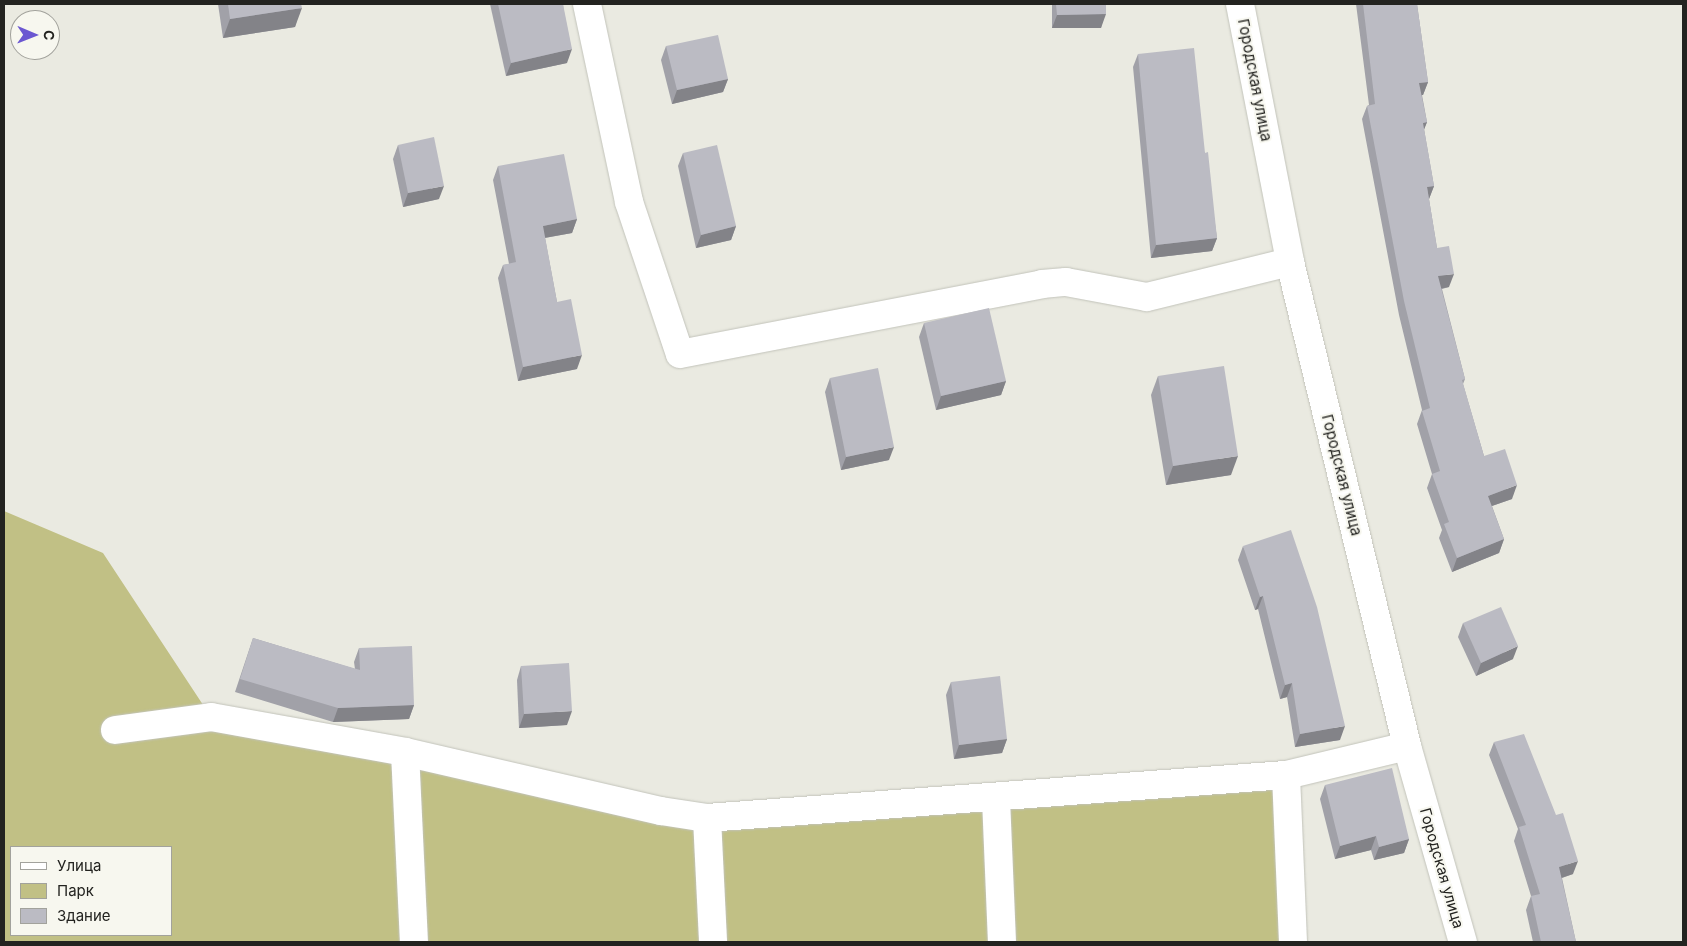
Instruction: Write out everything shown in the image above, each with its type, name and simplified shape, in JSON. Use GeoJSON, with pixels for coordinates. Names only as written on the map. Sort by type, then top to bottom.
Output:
{"type":"FeatureCollection","features":[{"type":"Feature","properties":{"kind":"street"},"geometry":{"type":"LineString","coordinates":[[587,4],[629,202],[680,354],[1042,284],[1066,282],[1147,297],[1290,262]]}},
{"type":"Feature","properties":{"kind":"street","name":"Городская улица"},"geometry":{"type":"LineString","coordinates":[[1240,4],[1290,262],[1407,746],[1463,942]]}},
{"type":"Feature","properties":{"kind":"street"},"geometry":{"type":"LineString","coordinates":[[115,730],[211,717],[406,752],[661,811],[707,818],[996,799],[1286,775],[1407,746]]}},
{"type":"Feature","properties":{"kind":"street"},"geometry":{"type":"LineString","coordinates":[[406,752],[414,942]]}},
{"type":"Feature","properties":{"kind":"street"},"geometry":{"type":"LineString","coordinates":[[1286,775],[1293,942]]}},
{"type":"Feature","properties":{"kind":"street"},"geometry":{"type":"LineString","coordinates":[[996,799],[1002,942]]}},
{"type":"Feature","properties":{"kind":"street"},"geometry":{"type":"LineString","coordinates":[[707,818],[713,942]]}},
{"type":"Feature","properties":{"kind":"green space"},"geometry":{"type":"Polygon","coordinates":[[[4,511],[103,553],[211,717],[661,811],[1286,775],[1293,942],[4,942],[4,511]]]}},
{"type":"Feature","properties":{"kind":"building"},"geometry":{"type":"Polygon","coordinates":[[[228,4],[301,4],[302,8],[230,19],[228,4]]]}},
{"type":"Feature","properties":{"kind":"building"},"geometry":{"type":"Polygon","coordinates":[[[498,4],[563,4],[572,49],[511,63],[498,4]]]}},
{"type":"Feature","properties":{"kind":"building"},"geometry":{"type":"Polygon","coordinates":[[[1056,4],[1106,4],[1106,14],[1057,15],[1056,4]]]}},
{"type":"Feature","properties":{"kind":"building"},"geometry":{"type":"Polygon","coordinates":[[[1363,4],[1417,4],[1428,82],[1419,83],[1427,122],[1423,123],[1434,186],[1427,187],[1437,248],[1449,246],[1454,274],[1438,276],[1465,379],[1462,380],[1484,456],[1505,449],[1517,485],[1488,496],[1504,539],[1457,558],[1444,524],[1449,522],[1432,474],[1440,471],[1422,411],[1430,408],[1404,301],[1367,106],[1375,104],[1363,4]]]}},
{"type":"Feature","properties":{"kind":"building"},"geometry":{"type":"Polygon","coordinates":[[[718,35],[728,79],[677,90],[666,46],[718,35]]]}},
{"type":"Feature","properties":{"kind":"building"},"geometry":{"type":"Polygon","coordinates":[[[1194,48],[1205,153],[1208,152],[1217,238],[1156,245],[1138,54],[1194,48]]]}},
{"type":"Feature","properties":{"kind":"building"},"geometry":{"type":"Polygon","coordinates":[[[434,137],[444,186],[408,193],[398,145],[434,137]]]}},
{"type":"Feature","properties":{"kind":"building"},"geometry":{"type":"Polygon","coordinates":[[[717,145],[736,226],[701,235],[683,153],[717,145]]]}},
{"type":"Feature","properties":{"kind":"building"},"geometry":{"type":"Polygon","coordinates":[[[564,154],[577,219],[543,226],[557,302],[571,299],[582,355],[523,367],[503,265],[516,262],[498,166],[564,154]]]}},
{"type":"Feature","properties":{"kind":"building"},"geometry":{"type":"Polygon","coordinates":[[[989,308],[1006,381],[941,396],[924,323],[989,308]]]}},
{"type":"Feature","properties":{"kind":"building"},"geometry":{"type":"Polygon","coordinates":[[[1224,366],[1238,456],[1173,466],[1158,376],[1224,366]]]}},
{"type":"Feature","properties":{"kind":"building"},"geometry":{"type":"Polygon","coordinates":[[[878,368],[894,447],[846,457],[830,378],[878,368]]]}},
{"type":"Feature","properties":{"kind":"building"},"geometry":{"type":"Polygon","coordinates":[[[1291,530],[1317,607],[1345,726],[1300,734],[1292,683],[1285,685],[1263,596],[1260,597],[1243,546],[1291,530]]]}},
{"type":"Feature","properties":{"kind":"building"},"geometry":{"type":"Polygon","coordinates":[[[1501,607],[1518,646],[1481,663],[1463,623],[1501,607]]]}},
{"type":"Feature","properties":{"kind":"building"},"geometry":{"type":"Polygon","coordinates":[[[253,638],[360,670],[359,648],[412,646],[414,705],[338,708],[240,679],[253,638]]]}},
{"type":"Feature","properties":{"kind":"building"},"geometry":{"type":"Polygon","coordinates":[[[569,663],[572,711],[524,714],[521,666],[569,663]]]}},
{"type":"Feature","properties":{"kind":"building"},"geometry":{"type":"Polygon","coordinates":[[[1000,676],[1007,739],[959,745],[951,682],[1000,676]]]}},
{"type":"Feature","properties":{"kind":"building"},"geometry":{"type":"Polygon","coordinates":[[[1524,734],[1556,815],[1563,813],[1578,861],[1559,867],[1576,942],[1541,942],[1531,896],[1540,894],[1519,827],[1526,825],[1494,742],[1524,734]]]}},
{"type":"Feature","properties":{"kind":"building"},"geometry":{"type":"Polygon","coordinates":[[[1392,768],[1409,839],[1379,847],[1376,836],[1340,846],[1325,785],[1392,768]]]}}]}
